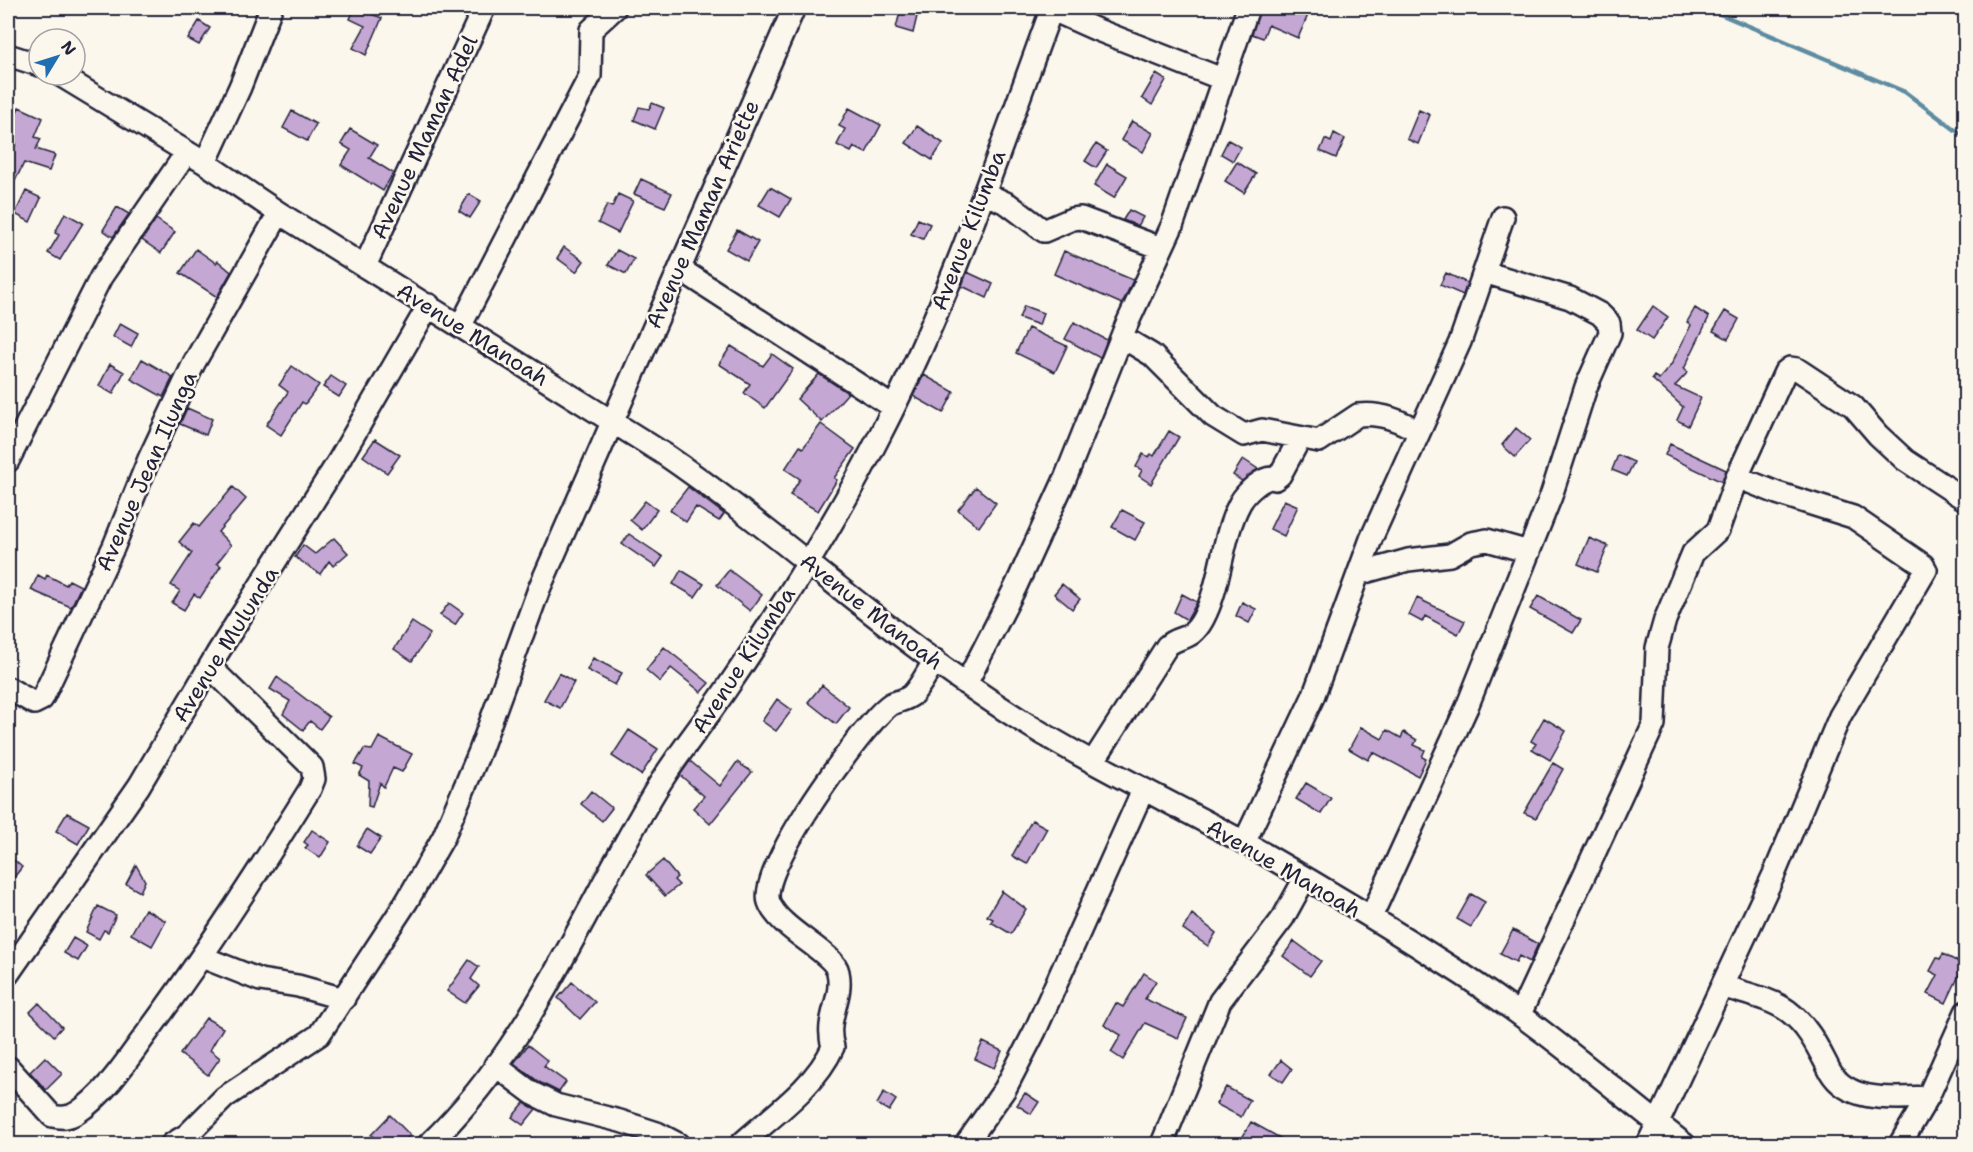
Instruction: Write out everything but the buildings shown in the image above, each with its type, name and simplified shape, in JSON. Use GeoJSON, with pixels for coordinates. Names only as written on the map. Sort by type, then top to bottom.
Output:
{"type":"FeatureCollection","features":[{"type":"Feature","properties":{"kind":"street"},"geometry":{"type":"LineString","coordinates":[[205,163],[240,87],[271,8]]}},
{"type":"Feature","properties":{"kind":"street","name":"Avenue Maman Adel"},"geometry":{"type":"LineString","coordinates":[[365,266],[484,8]]}},
{"type":"Feature","properties":{"kind":"street"},"geometry":{"type":"LineString","coordinates":[[460,325],[590,76],[591,30],[615,8]]}},
{"type":"Feature","properties":{"kind":"street","name":"Avenue Maman Ariette"},"geometry":{"type":"LineString","coordinates":[[172,1144],[187,1135],[225,1096],[319,1035],[407,901],[448,828],[480,751],[539,589],[635,364],[680,269],[794,8]]}},
{"type":"Feature","properties":{"kind":"street"},"geometry":{"type":"LineString","coordinates":[[1050,8],[1095,29],[1222,79]]}},
{"type":"Feature","properties":{"kind":"street","name":"Avenue Kilumba"},"geometry":{"type":"LineString","coordinates":[[429,1144],[473,1096],[534,1009],[579,932],[654,792],[727,688],[852,486],[893,407],[950,281],[1050,8]]}},
{"type":"Feature","properties":{"kind":"street"},"geometry":{"type":"LineString","coordinates":[[966,684],[1016,586],[1065,479],[1190,175],[1248,8]]}},
{"type":"Feature","properties":{"kind":"street"},"geometry":{"type":"LineString","coordinates":[[8,55],[27,61]]}},
{"type":"Feature","properties":{"kind":"street","name":"Avenue Manoah"},"geometry":{"type":"LineString","coordinates":[[80,87],[205,163],[279,213],[429,305],[703,481],[966,684],[1020,720],[1305,878],[1371,917],[1520,1014],[1684,1144]]}},
{"type":"Feature","properties":{"kind":"street"},"geometry":{"type":"LineString","coordinates":[[8,461],[101,277],[187,152]]}},
{"type":"Feature","properties":{"kind":"street"},"geometry":{"type":"LineString","coordinates":[[984,193],[1008,204],[1044,231],[1072,219],[1081,218],[1161,248]]}},
{"type":"Feature","properties":{"kind":"street","name":"Avenue Jean Ilunga"},"geometry":{"type":"LineString","coordinates":[[8,688],[34,703],[42,699],[114,546],[149,459],[194,363],[279,213]]}},
{"type":"Feature","properties":{"kind":"street"},"geometry":{"type":"LineString","coordinates":[[1244,843],[1313,697],[1358,574],[1418,430],[1460,342],[1503,217]]}},
{"type":"Feature","properties":{"kind":"street"},"geometry":{"type":"LineString","coordinates":[[680,269],[893,407]]}},
{"type":"Feature","properties":{"kind":"street"},"geometry":{"type":"LineString","coordinates":[[1371,917],[1467,707],[1551,496],[1586,387],[1610,333],[1609,322],[1600,314],[1570,298],[1484,272]]}},
{"type":"Feature","properties":{"kind":"street","name":"Avenue Mulunda"},"geometry":{"type":"LineString","coordinates":[[8,974],[138,786],[338,462],[429,305]]}},
{"type":"Feature","properties":{"kind":"street"},"geometry":{"type":"LineString","coordinates":[[1122,337],[1152,355],[1227,427],[1244,435],[1262,430],[1319,441],[1358,415],[1365,414],[1398,419],[1418,430]]}},
{"type":"Feature","properties":{"kind":"street"},"geometry":{"type":"LineString","coordinates":[[1520,1014],[1654,724],[1657,648],[1665,620],[1693,554],[1718,530],[1737,477],[1781,377],[1793,368],[1853,405],[1878,435],[1905,460],[1965,500]]}},
{"type":"Feature","properties":{"kind":"street"},"geometry":{"type":"LineString","coordinates":[[1093,762],[1167,646],[1173,641],[1185,639],[1202,621],[1217,582],[1240,503],[1262,479],[1269,476],[1275,478],[1280,475],[1300,438]]}},
{"type":"Feature","properties":{"kind":"street"},"geometry":{"type":"LineString","coordinates":[[1648,1144],[1775,872],[1840,716],[1926,570],[1923,565],[1853,517],[1737,477]]}},
{"type":"Feature","properties":{"kind":"street"},"geometry":{"type":"LineString","coordinates":[[1358,574],[1408,560],[1450,555],[1471,543],[1487,540],[1529,552]]}},
{"type":"Feature","properties":{"kind":"street"},"geometry":{"type":"LineString","coordinates":[[741,1144],[807,1084],[823,1065],[833,1047],[830,1030],[838,1004],[839,974],[829,957],[800,938],[768,902],[768,889],[778,864],[806,810],[868,727],[890,705],[911,695],[935,660]]}},
{"type":"Feature","properties":{"kind":"street"},"geometry":{"type":"LineString","coordinates":[[8,1067],[52,1116],[62,1118],[72,1116],[87,1104],[117,1073],[202,957],[287,826],[314,779],[312,767],[210,667]]}},
{"type":"Feature","properties":{"kind":"street"},"geometry":{"type":"LineString","coordinates":[[966,1144],[1005,1089],[1035,1031],[1143,790]]}},
{"type":"Feature","properties":{"kind":"street"},"geometry":{"type":"LineString","coordinates":[[1162,1144],[1220,1001],[1283,918],[1305,878]]}},
{"type":"Feature","properties":{"kind":"street"},"geometry":{"type":"LineString","coordinates":[[202,957],[260,980],[298,986],[344,999]]}},
{"type":"Feature","properties":{"kind":"street"},"geometry":{"type":"LineString","coordinates":[[1722,986],[1786,1010],[1812,1035],[1832,1074],[1844,1088],[1882,1099],[1928,1096]]}},
{"type":"Feature","properties":{"kind":"street"},"geometry":{"type":"LineString","coordinates":[[1900,1144],[1928,1096],[1965,1012]]}},
{"type":"Feature","properties":{"kind":"street"},"geometry":{"type":"LineString","coordinates":[[495,1065],[532,1093],[556,1105],[620,1121],[657,1133],[678,1144]]}},
{"type":"Feature","properties":{"kind":"waterway"},"geometry":{"type":"LineString","coordinates":[[1706,8],[1905,92],[1966,138]]}}]}
